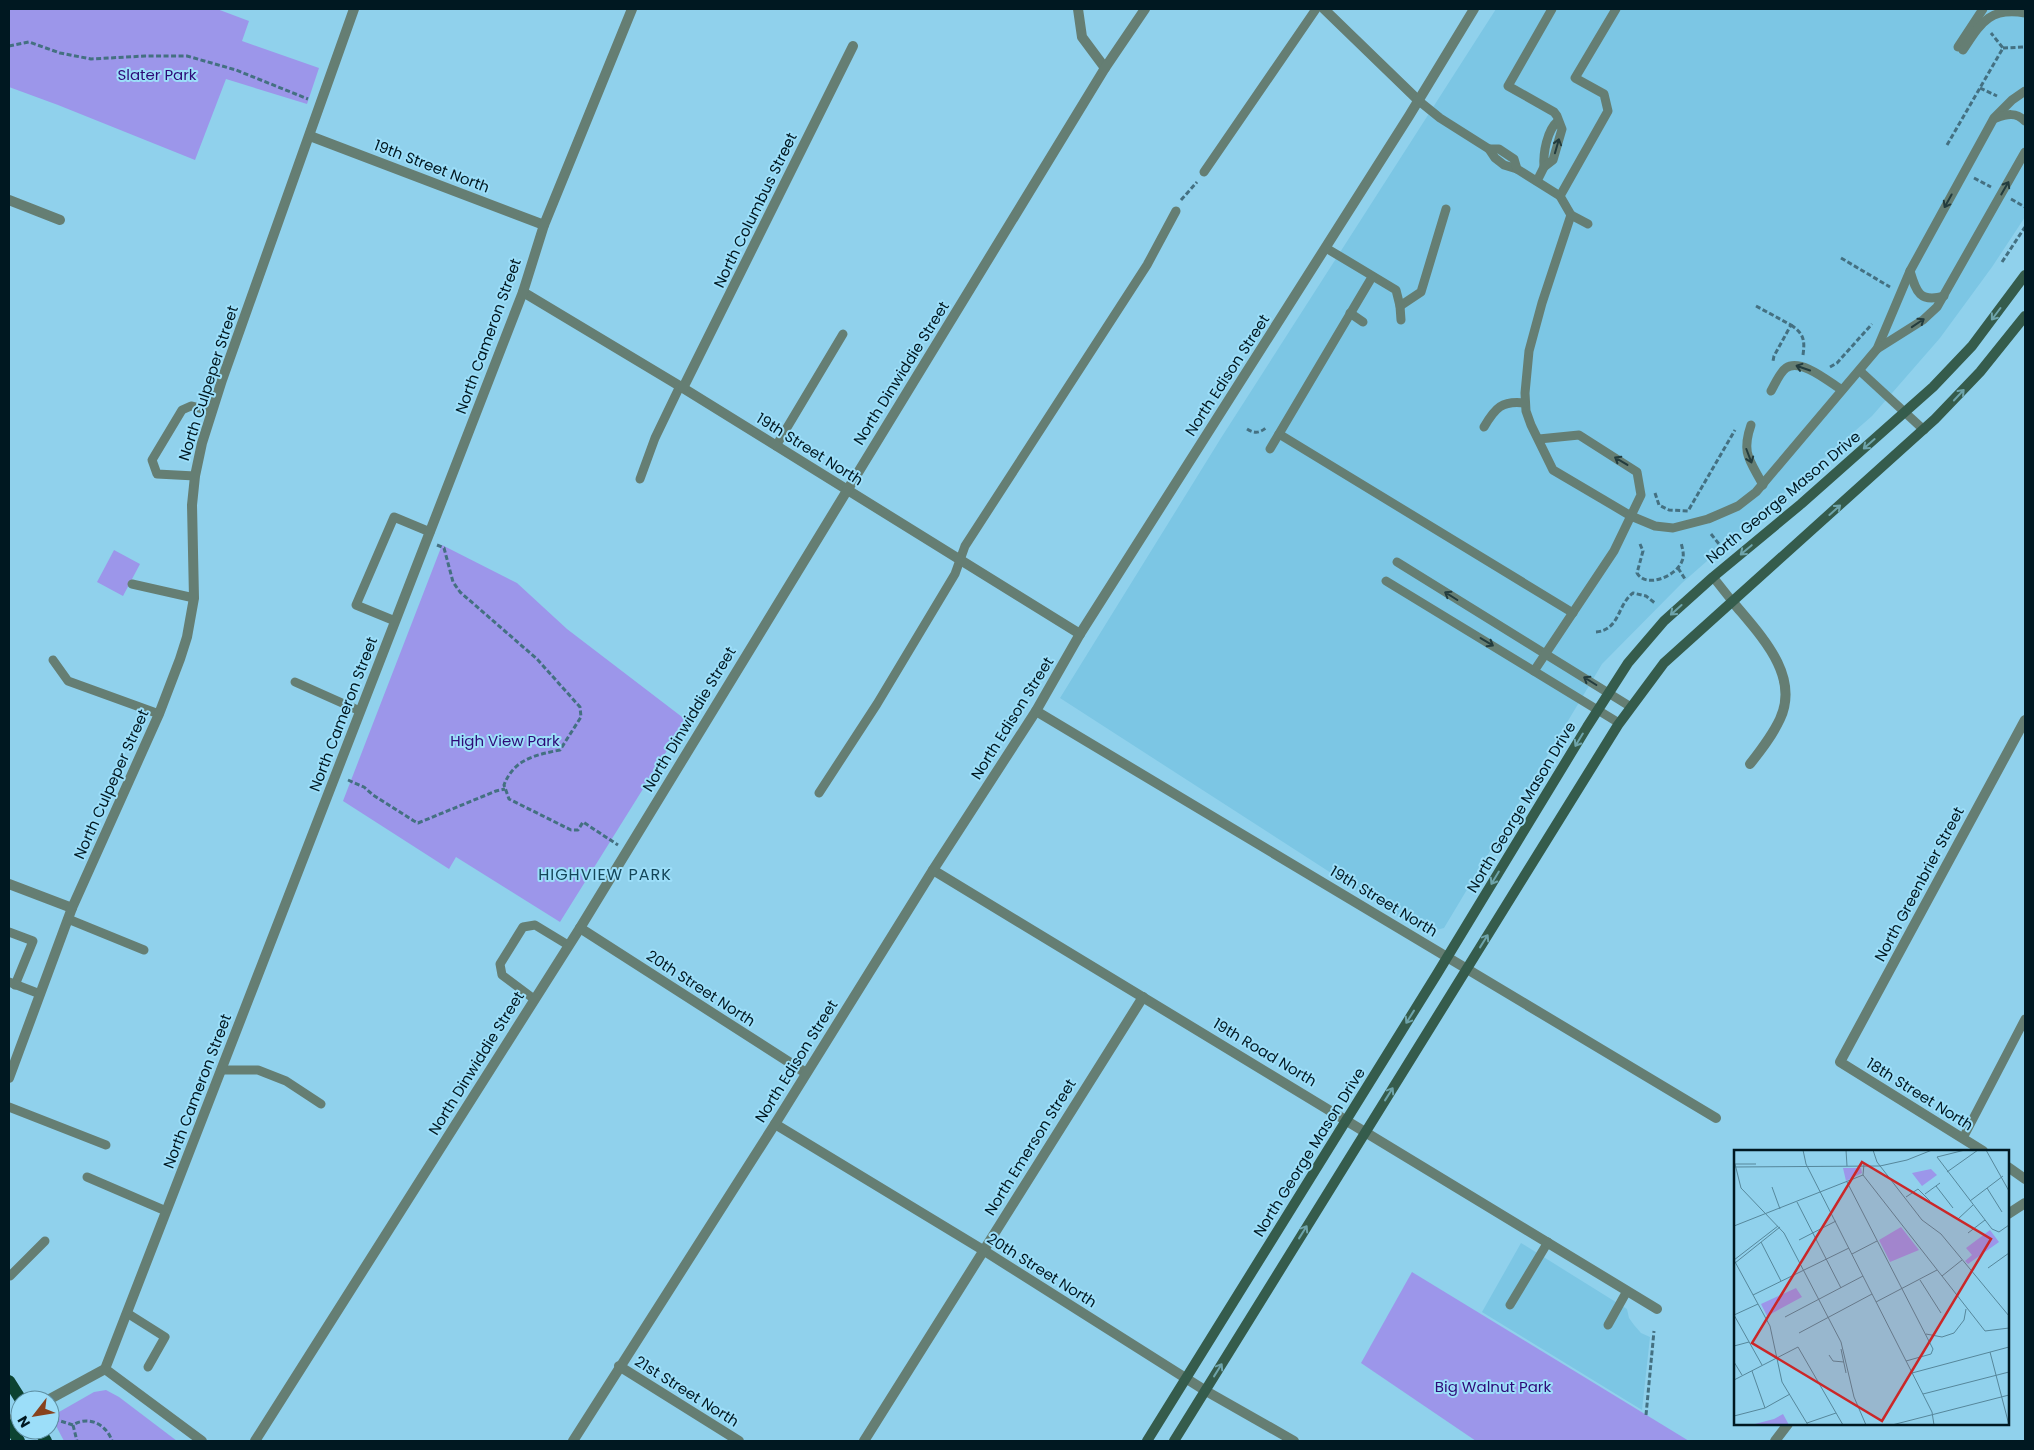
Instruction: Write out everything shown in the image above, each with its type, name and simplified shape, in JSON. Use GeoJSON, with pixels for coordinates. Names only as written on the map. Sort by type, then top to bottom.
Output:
{"type":"FeatureCollection","features":[{"type":"Feature","properties":{"kind":"main road","name":"North George Mason Drive"},"geometry":{"type":"LineString","coordinates":[[1147,1441],[1628,664],[1664,621],[1712,577],[1801,504],[1906,412],[1972,346],[2025,275]]}},
{"type":"Feature","properties":{"kind":"main road"},"geometry":{"type":"LineString","coordinates":[[1174,1441],[1619,722],[1664,663],[1924,430],[1980,372],[2025,316]]}},
{"type":"Feature","properties":{"kind":"main road"},"geometry":{"type":"LineString","coordinates":[[9,1425],[19,1441]]}},
{"type":"Feature","properties":{"kind":"street","name":"North Culpeper Street"},"geometry":{"type":"LineString","coordinates":[[9,1078],[72,908],[159,714],[180,659],[187,637],[194,598],[192,505],[195,476],[212,411],[354,9]]}},
{"type":"Feature","properties":{"kind":"street","name":"North Cameron Street"},"geometry":{"type":"LineString","coordinates":[[105,1369],[523,292],[544,225],[632,9]]}},
{"type":"Feature","properties":{"kind":"street"},"geometry":{"type":"LineString","coordinates":[[1078,9],[1082,37],[1105,68]]}},
{"type":"Feature","properties":{"kind":"street","name":"North Dinwiddie Street"},"geometry":{"type":"LineString","coordinates":[[255,1441],[580,928],[1105,68],[1145,9]]}},
{"type":"Feature","properties":{"kind":"street"},"geometry":{"type":"LineString","coordinates":[[1324,9],[1419,101]]}},
{"type":"Feature","properties":{"kind":"street","name":"North Edison Street"},"geometry":{"type":"LineString","coordinates":[[573,1441],[619,1366],[775,1124],[933,870],[1036,711],[1080,634],[1419,101],[1474,9]]}},
{"type":"Feature","properties":{"kind":"street","name":"North Columbus Street"},"geometry":{"type":"LineString","coordinates":[[682,387],[853,46]]}},
{"type":"Feature","properties":{"kind":"street","name":"19th Street North"},"geometry":{"type":"LineString","coordinates":[[310,136],[544,225]]}},
{"type":"Feature","properties":{"kind":"street"},"geometry":{"type":"LineString","coordinates":[[9,200],[60,220]]}},
{"type":"Feature","properties":{"kind":"street","name":"19th Street North"},"geometry":{"type":"LineString","coordinates":[[523,292],[682,387],[1080,634]]}},
{"type":"Feature","properties":{"kind":"street"},"geometry":{"type":"LineString","coordinates":[[1732,601],[1772,651],[1782,673],[1786,696],[1781,718],[1768,741],[1750,764]]}},
{"type":"Feature","properties":{"kind":"street","name":"19th Street North"},"geometry":{"type":"LineString","coordinates":[[1036,711],[1716,1118]]}},
{"type":"Feature","properties":{"kind":"street","name":"North Greenbrier Street"},"geometry":{"type":"LineString","coordinates":[[1840,1062],[2025,720]]}},
{"type":"Feature","properties":{"kind":"street","name":"19th Road North"},"geometry":{"type":"LineString","coordinates":[[933,870],[1657,1308]]}},
{"type":"Feature","properties":{"kind":"street"},"geometry":{"type":"LineString","coordinates":[[9,884],[72,908]]}},
{"type":"Feature","properties":{"kind":"street","name":"20th Street North"},"geometry":{"type":"LineString","coordinates":[[580,928],[806,1073]]}},
{"type":"Feature","properties":{"kind":"street","name":"North Emerson Street"},"geometry":{"type":"LineString","coordinates":[[864,1441],[1143,997]]}},
{"type":"Feature","properties":{"kind":"street","name":"18th Street North"},"geometry":{"type":"LineString","coordinates":[[1840,1062],[1981,1150]]}},
{"type":"Feature","properties":{"kind":"street","name":"20th Street North"},"geometry":{"type":"LineString","coordinates":[[775,1124],[983,1250],[1206,1391],[1294,1441]]}},
{"type":"Feature","properties":{"kind":"street"},"geometry":{"type":"LineString","coordinates":[[2009,1168],[2025,1179]]}},
{"type":"Feature","properties":{"kind":"street"},"geometry":{"type":"LineString","coordinates":[[2009,1213],[2025,1203]]}},
{"type":"Feature","properties":{"kind":"street","name":"21st Street North"},"geometry":{"type":"LineString","coordinates":[[619,1366],[739,1441]]}},
{"type":"Feature","properties":{"kind":"street"},"geometry":{"type":"LineString","coordinates":[[60,1393],[105,1369],[202,1441]]}},
{"type":"Feature","properties":{"kind":"street"},"geometry":{"type":"LineString","coordinates":[[1775,1441],[1787,1425]]}},
{"type":"Feature","properties":{"kind":"lane"},"geometry":{"type":"LineString","coordinates":[[1204,172],[1316,9]]}},
{"type":"Feature","properties":{"kind":"lane"},"geometry":{"type":"LineString","coordinates":[[1537,181],[1544,167],[1553,160],[1562,129],[1558,116],[1554,112],[1508,86],[1552,9]]}},
{"type":"Feature","properties":{"kind":"lane"},"geometry":{"type":"LineString","coordinates":[[1560,196],[1608,111],[1604,94],[1575,78],[1616,9]]}},
{"type":"Feature","properties":{"kind":"lane"},"geometry":{"type":"LineString","coordinates":[[1983,9],[1961,49],[1980,24],[1990,16],[2002,12],[2025,13]]}},
{"type":"Feature","properties":{"kind":"lane"},"geometry":{"type":"LineString","coordinates":[[1571,215],[1542,303],[1529,351],[1525,403],[1531,425],[1553,470],[1631,516],[1655,526],[1673,528],[1708,520],[1738,506],[1763,485],[1877,349],[1910,271],[1994,118],[2012,100],[2025,91]]}},
{"type":"Feature","properties":{"kind":"lane"},"geometry":{"type":"LineString","coordinates":[[1419,101],[1440,118],[1489,150],[1499,148],[1514,159],[1517,168],[1560,196],[1571,215],[1588,224]]}},
{"type":"Feature","properties":{"kind":"lane"},"geometry":{"type":"LineString","coordinates":[[1994,118],[2009,114],[2021,117],[2025,121]]}},
{"type":"Feature","properties":{"kind":"lane"},"geometry":{"type":"LineString","coordinates":[[1877,349],[1923,320],[1937,307],[2025,152]]}},
{"type":"Feature","properties":{"kind":"lane"},"geometry":{"type":"LineString","coordinates":[[1400,306],[1421,292],[1446,209]]}},
{"type":"Feature","properties":{"kind":"lane"},"geometry":{"type":"LineString","coordinates":[[819,792],[882,696],[955,574],[965,546],[1147,265],[1176,211]]}},
{"type":"Feature","properties":{"kind":"lane"},"geometry":{"type":"LineString","coordinates":[[1326,248],[1396,290],[1401,320]]}},
{"type":"Feature","properties":{"kind":"lane"},"geometry":{"type":"LineString","coordinates":[[1910,271],[1919,294],[1926,298],[1935,299],[1944,296]]}},
{"type":"Feature","properties":{"kind":"lane"},"geometry":{"type":"LineString","coordinates":[[1270,449],[1372,277]]}},
{"type":"Feature","properties":{"kind":"lane"},"geometry":{"type":"LineString","coordinates":[[1350,313],[1363,322]]}},
{"type":"Feature","properties":{"kind":"lane"},"geometry":{"type":"LineString","coordinates":[[776,446],[842,334]]}},
{"type":"Feature","properties":{"kind":"lane"},"geometry":{"type":"LineString","coordinates":[[1771,391],[1785,368],[1794,365],[1809,369],[1842,390]]}},
{"type":"Feature","properties":{"kind":"lane"},"geometry":{"type":"LineString","coordinates":[[1860,371],[1924,430]]}},
{"type":"Feature","properties":{"kind":"lane"},"geometry":{"type":"LineString","coordinates":[[640,479],[655,438],[682,387]]}},
{"type":"Feature","properties":{"kind":"lane"},"geometry":{"type":"LineString","coordinates":[[1484,427],[1496,408],[1508,402],[1525,403]]}},
{"type":"Feature","properties":{"kind":"lane"},"geometry":{"type":"LineString","coordinates":[[195,476],[157,474],[152,460],[182,410],[191,406],[212,411]]}},
{"type":"Feature","properties":{"kind":"lane"},"geometry":{"type":"LineString","coordinates":[[1751,425],[1745,443],[1746,450],[1763,485]]}},
{"type":"Feature","properties":{"kind":"lane"},"geometry":{"type":"LineString","coordinates":[[1278,434],[1573,613]]}},
{"type":"Feature","properties":{"kind":"lane"},"geometry":{"type":"LineString","coordinates":[[1534,671],[1614,551],[1641,495],[1637,472],[1579,435],[1539,439]]}},
{"type":"Feature","properties":{"kind":"lane"},"geometry":{"type":"LineString","coordinates":[[395,621],[356,605],[394,518],[428,536]]}},
{"type":"Feature","properties":{"kind":"lane"},"geometry":{"type":"LineString","coordinates":[[1397,562],[1631,707]]}},
{"type":"Feature","properties":{"kind":"lane"},"geometry":{"type":"LineString","coordinates":[[1712,577],[1732,601]]}},
{"type":"Feature","properties":{"kind":"lane"},"geometry":{"type":"LineString","coordinates":[[1386,580],[1619,722]]}},
{"type":"Feature","properties":{"kind":"lane"},"geometry":{"type":"LineString","coordinates":[[132,584],[194,598]]}},
{"type":"Feature","properties":{"kind":"lane"},"geometry":{"type":"LineString","coordinates":[[53,660],[68,681],[159,714]]}},
{"type":"Feature","properties":{"kind":"lane"},"geometry":{"type":"LineString","coordinates":[[295,682],[360,711]]}},
{"type":"Feature","properties":{"kind":"lane"},"geometry":{"type":"LineString","coordinates":[[68,919],[144,950]]}},
{"type":"Feature","properties":{"kind":"lane"},"geometry":{"type":"LineString","coordinates":[[534,999],[502,975],[500,964],[518,935],[523,928],[535,925],[568,945]]}},
{"type":"Feature","properties":{"kind":"lane"},"geometry":{"type":"LineString","coordinates":[[9,932],[33,941],[12,983],[40,994]]}},
{"type":"Feature","properties":{"kind":"lane"},"geometry":{"type":"LineString","coordinates":[[1963,1138],[2025,1019]]}},
{"type":"Feature","properties":{"kind":"lane"},"geometry":{"type":"LineString","coordinates":[[221,1070],[258,1070],[286,1081],[321,1104]]}},
{"type":"Feature","properties":{"kind":"lane"},"geometry":{"type":"LineString","coordinates":[[9,1108],[106,1145]]}},
{"type":"Feature","properties":{"kind":"lane"},"geometry":{"type":"LineString","coordinates":[[87,1177],[166,1211]]}},
{"type":"Feature","properties":{"kind":"lane"},"geometry":{"type":"LineString","coordinates":[[9,1275],[45,1241]]}},
{"type":"Feature","properties":{"kind":"lane"},"geometry":{"type":"LineString","coordinates":[[1510,1305],[1548,1242]]}},
{"type":"Feature","properties":{"kind":"lane"},"geometry":{"type":"LineString","coordinates":[[1608,1325],[1628,1290]]}},
{"type":"Feature","properties":{"kind":"lane"},"geometry":{"type":"LineString","coordinates":[[127,1313],[165,1336],[148,1367]]}},
{"type":"Feature","properties":{"kind":"path"},"geometry":{"type":"LineString","coordinates":[[1987,28],[2003,48]]}},
{"type":"Feature","properties":{"kind":"path"},"geometry":{"type":"LineString","coordinates":[[9,46],[28,42],[60,53],[91,59],[187,56],[236,70],[308,99]]}},
{"type":"Feature","properties":{"kind":"path"},"geometry":{"type":"LineString","coordinates":[[2003,48],[2025,47]]}},
{"type":"Feature","properties":{"kind":"path"},"geometry":{"type":"LineString","coordinates":[[1947,145],[2003,48]]}},
{"type":"Feature","properties":{"kind":"path"},"geometry":{"type":"LineString","coordinates":[[1176,211],[1176,206],[1204,175],[1204,172]]}},
{"type":"Feature","properties":{"kind":"path"},"geometry":{"type":"LineString","coordinates":[[2016,202],[2025,207]]}},
{"type":"Feature","properties":{"kind":"path"},"geometry":{"type":"LineString","coordinates":[[2002,262],[2025,227]]}},
{"type":"Feature","properties":{"kind":"path"},"geometry":{"type":"LineString","coordinates":[[1841,258],[1890,287],[1888,295]]}},
{"type":"Feature","properties":{"kind":"path"},"geometry":{"type":"LineString","coordinates":[[1756,306],[1800,331],[1805,341],[1803,358],[1797,358]]}},
{"type":"Feature","properties":{"kind":"path"},"geometry":{"type":"LineString","coordinates":[[1827,368],[1837,363],[1874,319]]}},
{"type":"Feature","properties":{"kind":"path"},"geometry":{"type":"LineString","coordinates":[[1777,364],[1773,367],[1774,356],[1791,325]]}},
{"type":"Feature","properties":{"kind":"path"},"geometry":{"type":"LineString","coordinates":[[1247,429],[1254,433],[1260,432],[1270,423]]}},
{"type":"Feature","properties":{"kind":"path"},"geometry":{"type":"LineString","coordinates":[[1688,511],[1737,427]]}},
{"type":"Feature","properties":{"kind":"path"},"geometry":{"type":"LineString","coordinates":[[1732,434],[1733,440]]}},
{"type":"Feature","properties":{"kind":"path"},"geometry":{"type":"LineString","coordinates":[[1654,489],[1659,505],[1669,510],[1688,511],[1696,509]]}},
{"type":"Feature","properties":{"kind":"path"},"geometry":{"type":"LineString","coordinates":[[1711,534],[1723,549]]}},
{"type":"Feature","properties":{"kind":"path"},"geometry":{"type":"LineString","coordinates":[[428,536],[444,548],[453,582],[460,592],[537,659],[580,707],[581,718],[562,748],[558,751],[537,754],[528,758],[509,775],[504,786],[509,799],[571,830],[578,830],[583,822],[626,851]]}},
{"type":"Feature","properties":{"kind":"path"},"geometry":{"type":"LineString","coordinates":[[1640,544],[1643,551],[1637,573],[1639,578],[1652,580],[1664,578],[1678,568],[1683,561],[1684,555],[1680,542]]}},
{"type":"Feature","properties":{"kind":"path"},"geometry":{"type":"LineString","coordinates":[[1678,568],[1685,579]]}},
{"type":"Feature","properties":{"kind":"path"},"geometry":{"type":"LineString","coordinates":[[1596,632],[1604,632],[1615,623],[1626,598],[1633,593],[1646,596],[1656,604]]}},
{"type":"Feature","properties":{"kind":"path"},"geometry":{"type":"LineString","coordinates":[[335,775],[359,783],[373,795],[418,823],[505,789]]}},
{"type":"Feature","properties":{"kind":"path"},"geometry":{"type":"LineString","coordinates":[[1646,1415],[1654,1331]]}},
{"type":"Feature","properties":{"kind":"path"},"geometry":{"type":"LineString","coordinates":[[60,1421],[73,1425],[84,1420],[93,1422],[106,1429],[112,1441]]}},
{"type":"Feature","properties":{"kind":"path"},"geometry":{"type":"LineString","coordinates":[[73,1425],[77,1441]]}},
{"type":"Feature","properties":{"kind":"shaded area"},"geometry":{"type":"Polygon","coordinates":[[[1496,9],[2025,9],[2025,217],[1992,267],[1940,338],[1872,416],[1682,583],[1602,664],[1444,928],[1424,933],[1060,698],[1221,438],[1496,9]]]}},
{"type":"Feature","properties":{"kind":"shaded area"},"geometry":{"type":"Polygon","coordinates":[[[1521,1243],[1627,1309],[1629,1318],[1634,1325],[1641,1333],[1650,1337],[1642,1410],[1482,1312],[1521,1243]]]}},
{"type":"Feature","properties":{"kind":"green space","name":"Slater Park"},"geometry":{"type":"Polygon","coordinates":[[[9,9],[217,9],[249,21],[242,41],[319,68],[307,104],[226,79],[195,160],[9,87],[9,9]]]}},
{"type":"Feature","properties":{"kind":"green space","name":"High View Park"},"geometry":{"type":"Polygon","coordinates":[[[442,545],[517,583],[567,629],[686,720],[560,922],[456,857],[449,869],[343,801],[442,545]]]}},
{"type":"Feature","properties":{"kind":"green space"},"geometry":{"type":"Polygon","coordinates":[[[114,550],[140,564],[123,596],[97,582],[114,550]]]}},
{"type":"Feature","properties":{"kind":"green space","name":"Big Walnut Park"},"geometry":{"type":"Polygon","coordinates":[[[1412,1272],[1689,1441],[1476,1441],[1361,1363],[1412,1272]]]}},
{"type":"Feature","properties":{"kind":"green space"},"geometry":{"type":"Polygon","coordinates":[[[106,1390],[119,1397],[177,1441],[64,1441],[60,1433],[60,1411],[94,1392],[106,1390]]]}},
{"type":"Feature","properties":{"kind":"district","name":"HIGHVIEW PARK"},"geometry":{"type":"Point","coordinates":[605,874]}}]}
